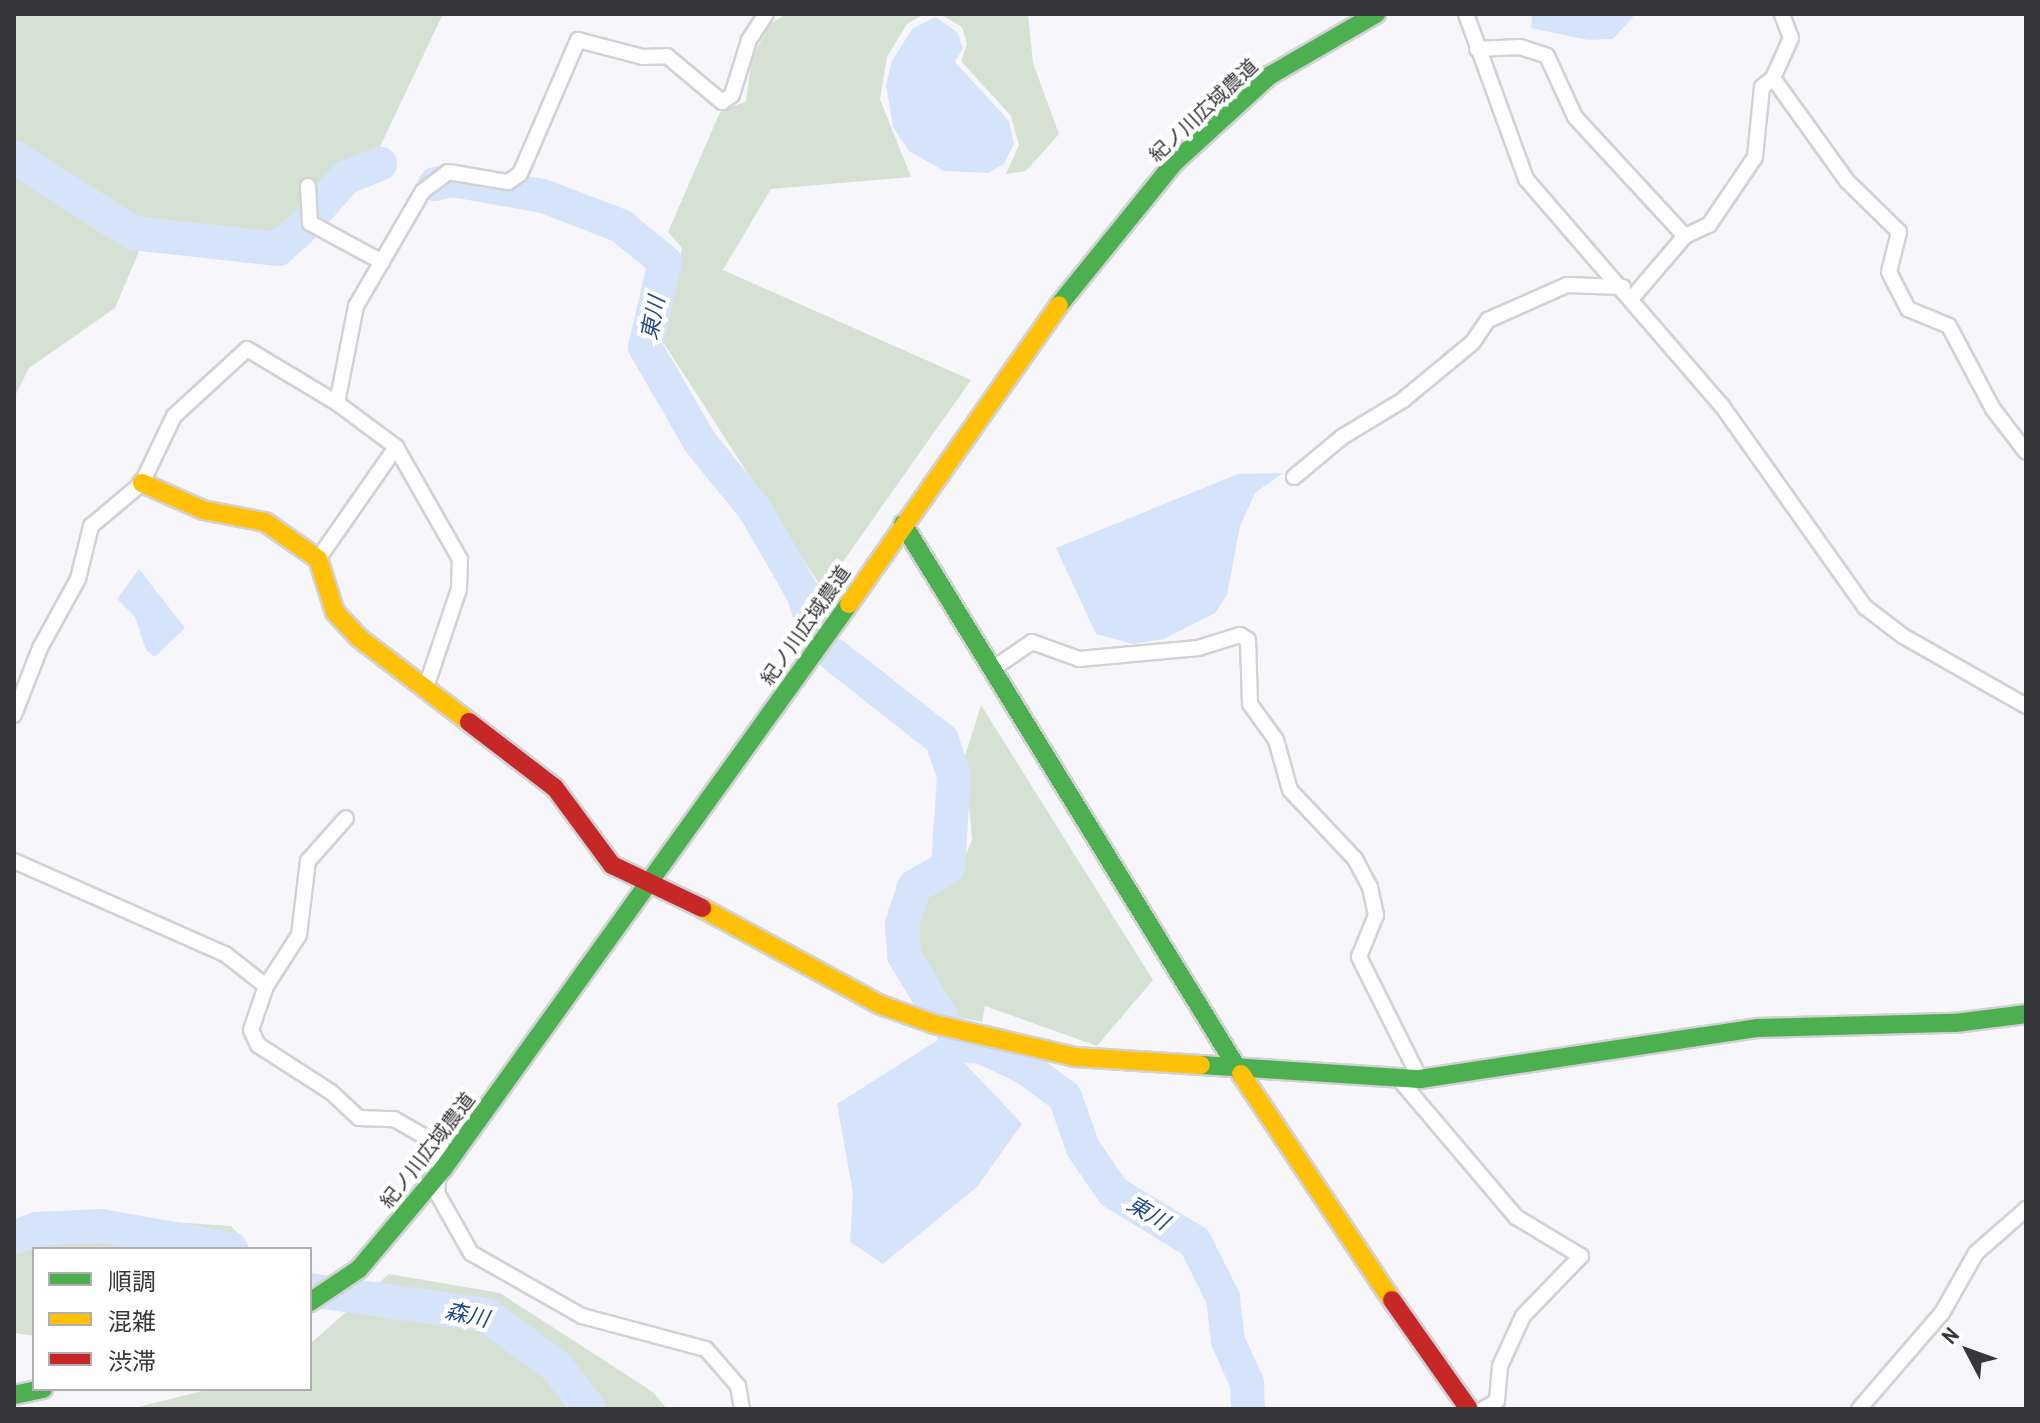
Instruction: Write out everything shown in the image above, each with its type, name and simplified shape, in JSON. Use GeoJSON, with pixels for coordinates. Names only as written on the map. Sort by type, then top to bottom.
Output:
{"type":"FeatureCollection","features":[{"type":"Feature","properties":{"kind":"street"},"geometry":{"type":"LineString","coordinates":[[337,403],[356,306],[433,179],[448,172],[508,182],[520,174],[578,40],[643,57],[667,56],[722,102],[732,95],[749,40],[766,14]]}},
{"type":"Feature","properties":{"kind":"street","name":"紀ノ川広域農道"},"geometry":{"type":"LineString","coordinates":[[312,1301],[359,1269],[443,1169],[651,886],[1081,274],[1174,163],[1269,76],[1376,14]]}},
{"type":"Feature","properties":{"kind":"street"},"geometry":{"type":"LineString","coordinates":[[1466,14],[1526,179],[1554,217],[1627,293],[1722,406],[1865,607],[1903,636],[2026,706]]}},
{"type":"Feature","properties":{"kind":"street"},"geometry":{"type":"LineString","coordinates":[[1627,293],[1685,236],[1709,225],[1737,189],[1755,157],[1762,87],[1773,78],[1791,38],[1782,14]]}},
{"type":"Feature","properties":{"kind":"street"},"geometry":{"type":"LineString","coordinates":[[1477,49],[1520,47],[1547,56],[1575,117],[1685,236]]}},
{"type":"Feature","properties":{"kind":"street"},"geometry":{"type":"LineString","coordinates":[[1773,78],[1847,181],[1899,232],[1889,272],[1908,309],[1949,326],[1993,409],[2026,452]]}},
{"type":"Feature","properties":{"kind":"street"},"geometry":{"type":"LineString","coordinates":[[308,186],[310,223],[382,262]]}},
{"type":"Feature","properties":{"kind":"street"},"geometry":{"type":"LineString","coordinates":[[1294,477],[1342,437],[1403,400],[1473,342],[1488,320],[1567,285],[1627,293]]}},
{"type":"Feature","properties":{"kind":"street"},"geometry":{"type":"LineString","coordinates":[[14,715],[40,648],[78,579],[91,526],[142,483],[174,416],[247,349],[337,403],[396,447],[462,568],[425,690]]}},
{"type":"Feature","properties":{"kind":"street"},"geometry":{"type":"LineString","coordinates":[[318,559],[396,447]]}},
{"type":"Feature","properties":{"kind":"street"},"geometry":{"type":"LineString","coordinates":[[142,483],[203,510],[265,522],[318,559],[335,612],[493,747],[539,774],[612,865],[740,926],[881,1005],[934,1024],[1075,1057],[1237,1071],[1420,1079],[1758,1028],[1955,1023],[2026,1014]]}},
{"type":"Feature","properties":{"kind":"street"},"geometry":{"type":"LineString","coordinates":[[903,524],[994,668],[1237,1071],[1469,1409]]}},
{"type":"Feature","properties":{"kind":"street"},"geometry":{"type":"LineString","coordinates":[[994,668],[1032,642],[1079,659],[1198,648],[1240,635],[1248,640],[1250,704],[1276,740],[1290,790],[1355,859],[1370,887],[1376,915],[1359,957],[1420,1079]]}},
{"type":"Feature","properties":{"kind":"street"},"geometry":{"type":"LineString","coordinates":[[346,818],[308,861],[299,935],[266,986],[251,1030],[258,1045],[367,1122],[394,1119],[441,1146],[443,1169],[437,1193],[471,1253],[486,1266],[528,1280],[607,1326],[706,1349],[738,1386],[742,1409]]}},
{"type":"Feature","properties":{"kind":"street"},"geometry":{"type":"LineString","coordinates":[[14,861],[202,940],[266,986]]}},
{"type":"Feature","properties":{"kind":"street"},"geometry":{"type":"LineString","coordinates":[[1399,1079],[1516,1217],[1581,1256],[1523,1316],[1500,1366],[1497,1401],[1483,1409]]}},
{"type":"Feature","properties":{"kind":"street"},"geometry":{"type":"LineString","coordinates":[[1859,1409],[1942,1313],[1976,1253],[2026,1209]]}},
{"type":"Feature","properties":{"kind":"green space"},"geometry":{"type":"Polygon","coordinates":[[[14,14],[443,14],[377,153],[297,226],[243,259],[203,246],[143,242],[115,308],[29,368],[14,398],[14,14]]]}},
{"type":"Feature","properties":{"kind":"green space"},"geometry":{"type":"Polygon","coordinates":[[[787,14],[924,14],[907,24],[887,57],[880,99],[911,177],[771,189],[723,270],[971,380],[823,590],[663,342],[682,248],[668,232],[720,112],[746,101],[752,57],[770,24],[787,14]]]}},
{"type":"Feature","properties":{"kind":"green space"},"geometry":{"type":"Polygon","coordinates":[[[940,14],[1028,14],[1033,63],[1059,134],[1026,171],[1006,174],[1019,145],[1011,116],[961,61],[967,44],[962,27],[940,14]]]}},
{"type":"Feature","properties":{"kind":"green space"},"geometry":{"type":"Polygon","coordinates":[[[981,705],[1153,980],[1097,1046],[985,1006],[982,1022],[956,1017],[913,956],[910,925],[916,903],[957,874],[972,840],[965,756],[981,705]]]}},
{"type":"Feature","properties":{"kind":"green space"},"geometry":{"type":"Polygon","coordinates":[[[114,1218],[231,1226],[249,1247],[32,1247],[32,1336],[14,1333],[14,1226],[114,1218]]]}},
{"type":"Feature","properties":{"kind":"green space"},"geometry":{"type":"Polygon","coordinates":[[[389,1274],[500,1293],[653,1392],[667,1409],[130,1409],[202,1391],[312,1391],[312,1342],[389,1274]]]}},
{"type":"Feature","properties":{"kind":"water"},"geometry":{"type":"Polygon","coordinates":[[[1532,14],[1632,14],[1633,17],[1613,39],[1588,40],[1531,28],[1532,14]]]}},
{"type":"Feature","properties":{"kind":"water"},"geometry":{"type":"Polygon","coordinates":[[[935,17],[957,32],[963,48],[955,62],[1009,121],[1014,144],[1004,164],[988,173],[944,171],[909,151],[893,127],[886,85],[892,61],[912,29],[935,17]]]}},
{"type":"Feature","properties":{"kind":"water"},"geometry":{"type":"Polygon","coordinates":[[[1283,473],[1255,493],[1240,526],[1227,595],[1215,613],[1164,639],[1133,644],[1096,634],[1056,548],[1238,474],[1283,473]]]}},
{"type":"Feature","properties":{"kind":"water"},"geometry":{"type":"Polygon","coordinates":[[[139,569],[185,628],[155,657],[146,650],[135,617],[117,599],[139,569]]]}},
{"type":"Feature","properties":{"kind":"water"},"geometry":{"type":"Polygon","coordinates":[[[941,1038],[1022,1124],[977,1187],[883,1264],[850,1242],[853,1193],[837,1104],[941,1038]]]}},
{"type":"Feature","properties":{"kind":"waterway","name":"東川"},"geometry":{"type":"LineString","coordinates":[[14,157],[133,233],[278,249],[306,224]]}},
{"type":"Feature","properties":{"kind":"waterway","name":"東川"},"geometry":{"type":"LineString","coordinates":[[311,217],[345,178],[380,164]]}},
{"type":"Feature","properties":{"kind":"waterway","name":"東川"},"geometry":{"type":"LineString","coordinates":[[435,184],[453,180],[543,196],[621,226],[665,262],[645,347],[700,442],[755,510],[803,593],[813,625]]}},
{"type":"Feature","properties":{"kind":"waterway","name":"東川"},"geometry":{"type":"LineString","coordinates":[[834,655],[942,740],[954,776],[948,867],[914,887],[902,924],[904,955],[941,1017]]}},
{"type":"Feature","properties":{"kind":"waterway","name":"東川"},"geometry":{"type":"LineString","coordinates":[[953,1032],[964,1046],[982,1047],[1026,1068],[1065,1097],[1083,1148],[1113,1192],[1195,1242],[1223,1298],[1228,1341],[1247,1383],[1248,1409]]}},
{"type":"Feature","properties":{"kind":"waterway","name":"森川"},"geometry":{"type":"LineString","coordinates":[[14,1238],[36,1229],[101,1226],[220,1247]]}},
{"type":"Feature","properties":{"kind":"waterway","name":"森川"},"geometry":{"type":"LineString","coordinates":[[312,1290],[486,1315],[557,1367],[589,1409]]}},
{"type":"Feature","properties":{"kind":"traffic: fast"},"geometry":{"type":"LineString","coordinates":[[1059,305],[1174,163],[1269,76],[1376,14]]}},
{"type":"Feature","properties":{"kind":"traffic: fast"},"geometry":{"type":"LineString","coordinates":[[903,524],[1241,1074]]}},
{"type":"Feature","properties":{"kind":"traffic: fast"},"geometry":{"type":"LineString","coordinates":[[312,1301],[359,1269],[443,1169],[849,604]]}},
{"type":"Feature","properties":{"kind":"traffic: fast"},"geometry":{"type":"LineString","coordinates":[[1201,1065],[1420,1079],[1758,1028],[1955,1023],[2026,1014]]}},
{"type":"Feature","properties":{"kind":"traffic: fast"},"geometry":{"type":"LineString","coordinates":[[14,1395],[33,1391]]}},
{"type":"Feature","properties":{"kind":"traffic: slow"},"geometry":{"type":"LineString","coordinates":[[849,604],[1059,305]]}},
{"type":"Feature","properties":{"kind":"traffic: slow"},"geometry":{"type":"LineString","coordinates":[[142,483],[203,510],[265,522],[318,559],[335,612],[358,637],[469,722]]}},
{"type":"Feature","properties":{"kind":"traffic: slow"},"geometry":{"type":"LineString","coordinates":[[702,908],[881,1005],[934,1024],[1075,1057],[1201,1065]]}},
{"type":"Feature","properties":{"kind":"traffic: slow"},"geometry":{"type":"LineString","coordinates":[[1241,1074],[1392,1300]]}},
{"type":"Feature","properties":{"kind":"traffic: jam"},"geometry":{"type":"LineString","coordinates":[[469,722],[555,788],[612,865],[702,908]]}},
{"type":"Feature","properties":{"kind":"traffic: jam"},"geometry":{"type":"LineString","coordinates":[[1392,1300],[1469,1409]]}}]}
